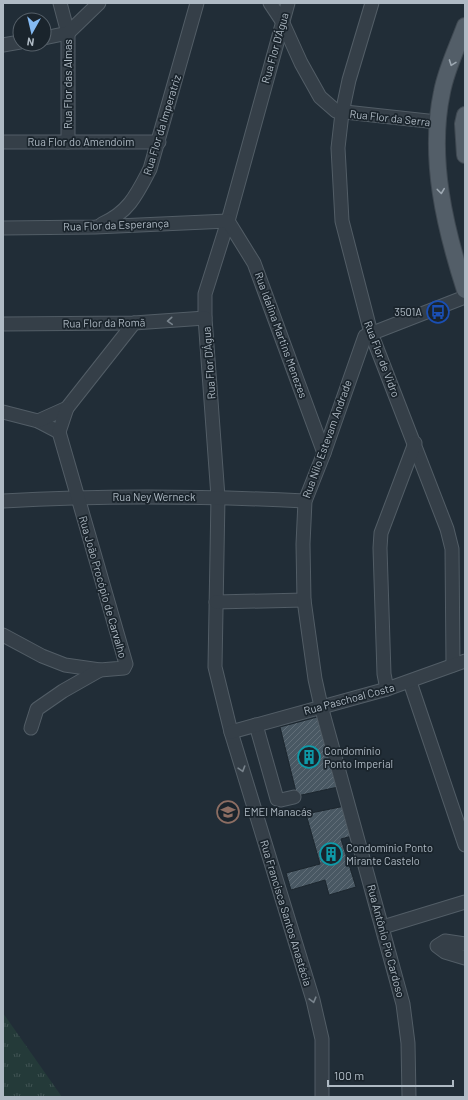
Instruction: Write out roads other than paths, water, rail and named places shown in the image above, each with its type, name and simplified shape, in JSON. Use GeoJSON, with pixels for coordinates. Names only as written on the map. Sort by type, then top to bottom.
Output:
{"type":"FeatureCollection","features":[{"type":"Feature","properties":{"kind":"main road"},"geometry":{"type":"LineString","coordinates":[[465,26],[442,91],[437,122],[440,190],[454,254],[465,290]]}},
{"type":"Feature","properties":{"kind":"main road"},"geometry":{"type":"LineString","coordinates":[[465,115],[463,124],[465,155]]}},
{"type":"Feature","properties":{"kind":"street","name":"Rua Flor das Almas"},"geometry":{"type":"LineString","coordinates":[[60,3],[68,33],[68,142]]}},
{"type":"Feature","properties":{"kind":"street"},"geometry":{"type":"LineString","coordinates":[[52,36],[68,33],[99,3]]}},
{"type":"Feature","properties":{"kind":"street","name":"Rua Flor da Imperatriz"},"geometry":{"type":"LineString","coordinates":[[95,227],[116,218],[126,209],[138,192],[150,169],[198,3]]}},
{"type":"Feature","properties":{"kind":"street"},"geometry":{"type":"LineString","coordinates":[[270,3],[282,22],[301,63],[320,97],[336,111],[342,113]]}},
{"type":"Feature","properties":{"kind":"street","name":"Rua Flor D'Água"},"geometry":{"type":"LineString","coordinates":[[231,732],[215,667],[218,497],[205,318],[206,294],[228,221],[288,3]]}},
{"type":"Feature","properties":{"kind":"street","name":"Rua Flor de Vidro"},"geometry":{"type":"LineString","coordinates":[[372,3],[349,80],[342,113],[338,148],[342,221],[371,333],[448,529],[452,549],[459,663]]}},
{"type":"Feature","properties":{"kind":"street","name":"Rua Flor da Serra"},"geometry":{"type":"LineString","coordinates":[[342,113],[437,122]]}},
{"type":"Feature","properties":{"kind":"street","name":"Rua Flor do Amendoim"},"geometry":{"type":"LineString","coordinates":[[3,142],[159,142]]}},
{"type":"Feature","properties":{"kind":"street","name":"Rua Flor da Esperança"},"geometry":{"type":"LineString","coordinates":[[3,228],[95,227],[228,221]]}},
{"type":"Feature","properties":{"kind":"street","name":"Rua Idalina Martins Menezes"},"geometry":{"type":"LineString","coordinates":[[228,221],[254,263],[324,453]]}},
{"type":"Feature","properties":{"kind":"street"},"geometry":{"type":"LineString","coordinates":[[371,333],[465,297]]}},
{"type":"Feature","properties":{"kind":"street","name":"Rua Flor da Romã"},"geometry":{"type":"LineString","coordinates":[[3,324],[134,323],[205,318]]}},
{"type":"Feature","properties":{"kind":"street"},"geometry":{"type":"LineString","coordinates":[[77,497],[59,432],[67,408],[134,323]]}},
{"type":"Feature","properties":{"kind":"street","name":"Rua Nilo Estevam Andrade"},"geometry":{"type":"LineString","coordinates":[[304,600],[303,544],[305,501],[324,453],[361,345],[365,336],[371,333]]}},
{"type":"Feature","properties":{"kind":"street"},"geometry":{"type":"LineString","coordinates":[[38,421],[67,408]]}},
{"type":"Feature","properties":{"kind":"street"},"geometry":{"type":"LineString","coordinates":[[3,412],[38,421],[59,432]]}},
{"type":"Feature","properties":{"kind":"street"},"geometry":{"type":"LineString","coordinates":[[387,689],[384,674],[380,548],[381,532],[415,443]]}},
{"type":"Feature","properties":{"kind":"street","name":"Rua Ney Werneck"},"geometry":{"type":"LineString","coordinates":[[3,501],[77,497],[218,497],[305,501]]}},
{"type":"Feature","properties":{"kind":"street","name":"Rua João Procópio de Carvalho"},"geometry":{"type":"LineString","coordinates":[[3,635],[65,666],[100,670],[121,670],[126,664],[77,497]]}},
{"type":"Feature","properties":{"kind":"street"},"geometry":{"type":"LineString","coordinates":[[216,602],[304,600]]}},
{"type":"Feature","properties":{"kind":"street","name":"Rua Antônio Pio Cardoso"},"geometry":{"type":"LineString","coordinates":[[304,600],[320,706],[383,927],[403,1004],[408,1043],[409,1097]]}},
{"type":"Feature","properties":{"kind":"street","name":"Rua Paschoal Costa"},"geometry":{"type":"LineString","coordinates":[[231,732],[320,706],[387,689],[410,682],[459,663]]}},
{"type":"Feature","properties":{"kind":"street"},"geometry":{"type":"LineString","coordinates":[[31,728],[37,709],[63,691],[100,670]]}},
{"type":"Feature","properties":{"kind":"street"},"geometry":{"type":"LineString","coordinates":[[410,682],[465,845]]}},
{"type":"Feature","properties":{"kind":"street"},"geometry":{"type":"LineString","coordinates":[[256,725],[277,799],[281,800],[294,797]]}},
{"type":"Feature","properties":{"kind":"street","name":"Rua Francisca Santos Anastácia"},"geometry":{"type":"LineString","coordinates":[[231,732],[314,1000],[322,1039],[322,1097]]}},
{"type":"Feature","properties":{"kind":"street"},"geometry":{"type":"LineString","coordinates":[[383,927],[465,902]]}},
{"type":"Feature","properties":{"kind":"street"},"geometry":{"type":"LineString","coordinates":[[465,944],[445,941],[437,946],[445,952],[465,958]]}},
{"type":"Feature","properties":{"kind":"place","name":"3501A"},"geometry":{"type":"Point","coordinates":[438,312]}},
{"type":"Feature","properties":{"kind":"place","name":"Condomínio Ponto Imperial"},"geometry":{"type":"Point","coordinates":[309,757]}},
{"type":"Feature","properties":{"kind":"place","name":"EMEI Manacás"},"geometry":{"type":"Point","coordinates":[228,812]}},
{"type":"Feature","properties":{"kind":"place","name":"Condomínio Ponto Mirante Castelo"},"geometry":{"type":"Point","coordinates":[331,854]}}]}
